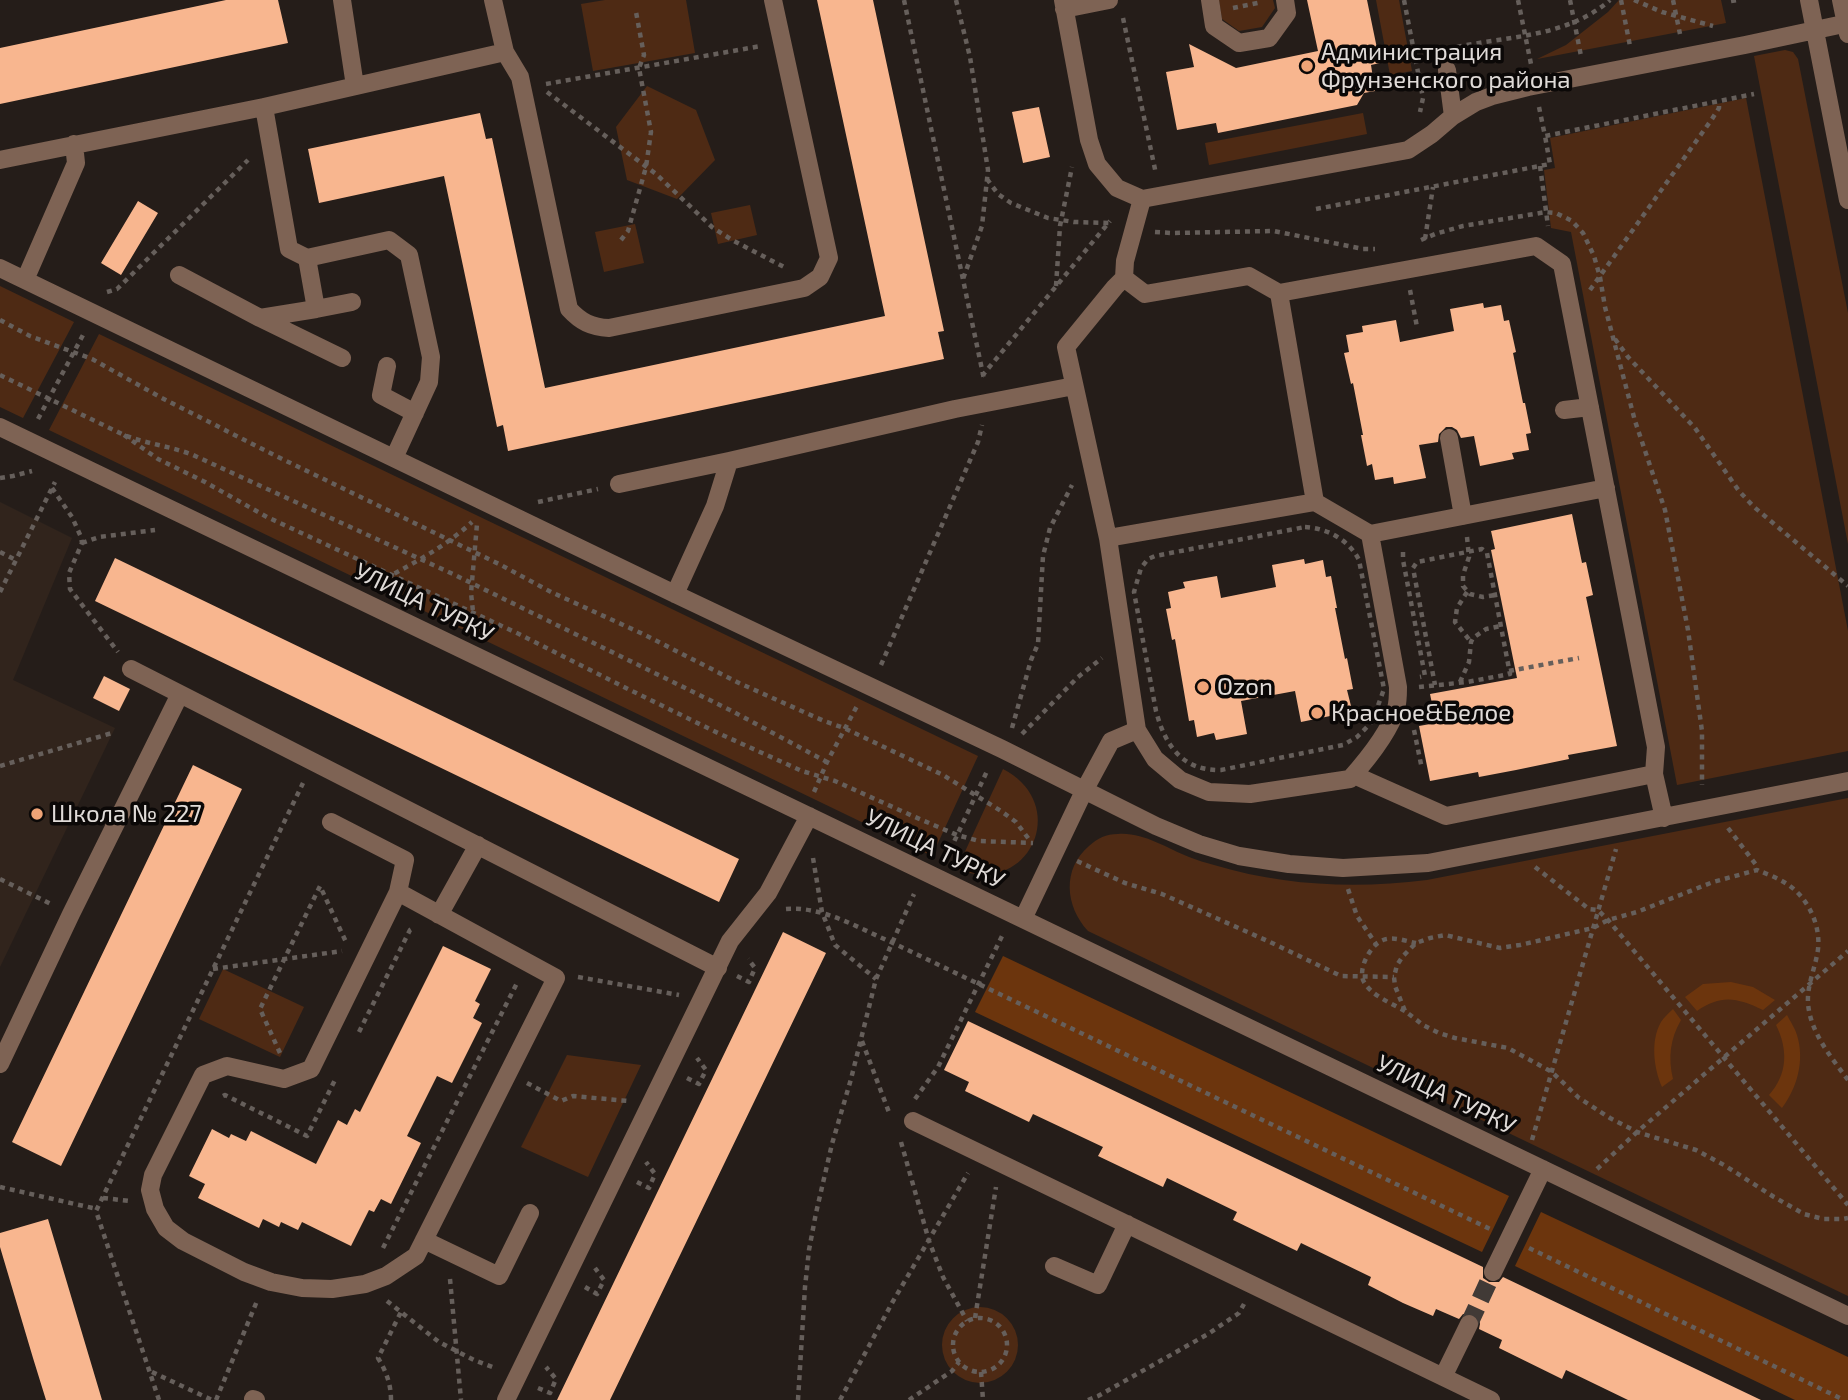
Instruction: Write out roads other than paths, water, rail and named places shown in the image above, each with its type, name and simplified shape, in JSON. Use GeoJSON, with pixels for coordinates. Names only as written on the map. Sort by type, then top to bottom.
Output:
{"type":"FeatureCollection","features":[{"type":"Feature","properties":{"kind":"street"},"geometry":{"type":"LineString","coordinates":[[342,0],[355,86]]}},
{"type":"Feature","properties":{"kind":"street"},"geometry":{"type":"LineString","coordinates":[[493,0],[505,51],[520,77],[569,309],[579,320],[593,327],[609,328],[804,288],[820,277],[829,258],[773,0]]}},
{"type":"Feature","properties":{"kind":"street"},"geometry":{"type":"LineString","coordinates":[[1211,6],[1214,26],[1239,43],[1269,38],[1287,13],[1284,0]]}},
{"type":"Feature","properties":{"kind":"street"},"geometry":{"type":"LineString","coordinates":[[1809,0],[1848,200]]}},
{"type":"Feature","properties":{"kind":"street"},"geometry":{"type":"LineString","coordinates":[[1116,6],[1063,5],[1089,140],[1097,164],[1117,188],[1137,197],[1161,196],[1408,150],[1453,116],[1492,96],[1815,29],[1847,27],[1841,0]]}},
{"type":"Feature","properties":{"kind":"street"},"geometry":{"type":"LineString","coordinates":[[0,160],[264,107],[505,51]]}},
{"type":"Feature","properties":{"kind":"street"},"geometry":{"type":"LineString","coordinates":[[1447,71],[1453,116]]}},
{"type":"Feature","properties":{"kind":"street"},"geometry":{"type":"LineString","coordinates":[[264,107],[289,249],[307,258],[389,240],[410,255],[430,357],[429,382],[394,458]]}},
{"type":"Feature","properties":{"kind":"street"},"geometry":{"type":"LineString","coordinates":[[25,280],[76,163],[74,145]]}},
{"type":"Feature","properties":{"kind":"street"},"geometry":{"type":"LineString","coordinates":[[1137,197],[1135,226],[1125,261],[1124,278],[1066,347],[1133,637],[1137,730],[1155,759],[1180,780],[1209,792],[1250,794],[1350,779],[1354,775],[1369,758],[1388,727],[1396,709],[1398,687],[1370,534]]}},
{"type":"Feature","properties":{"kind":"street"},"geometry":{"type":"LineString","coordinates":[[1124,278],[1145,294],[1249,276],[1279,293],[1536,246],[1562,264],[1656,747],[1654,774],[1664,818]]}},
{"type":"Feature","properties":{"kind":"street"},"geometry":{"type":"LineString","coordinates":[[307,258],[316,309]]}},
{"type":"Feature","properties":{"kind":"street"},"geometry":{"type":"LineString","coordinates":[[0,268],[1156,826],[1199,844],[1239,856],[1343,868],[1428,863],[1848,780]]}},
{"type":"Feature","properties":{"kind":"street"},"geometry":{"type":"LineString","coordinates":[[179,275],[342,358]]}},
{"type":"Feature","properties":{"kind":"street"},"geometry":{"type":"LineString","coordinates":[[1279,293],[1315,502]]}},
{"type":"Feature","properties":{"kind":"street"},"geometry":{"type":"LineString","coordinates":[[260,318],[352,302]]}},
{"type":"Feature","properties":{"kind":"street"},"geometry":{"type":"LineString","coordinates":[[387,366],[381,395],[415,413]]}},
{"type":"Feature","properties":{"kind":"street"},"geometry":{"type":"LineString","coordinates":[[614,485],[1074,386]]}},
{"type":"Feature","properties":{"kind":"street"},"geometry":{"type":"LineString","coordinates":[[1564,410],[1590,407]]}},
{"type":"Feature","properties":{"kind":"street","name":"УЛИЦА ТУРКУ"},"geometry":{"type":"LineString","coordinates":[[0,427],[1848,1316]]}},
{"type":"Feature","properties":{"kind":"street"},"geometry":{"type":"LineString","coordinates":[[1449,438],[1463,516]]}},
{"type":"Feature","properties":{"kind":"street"},"geometry":{"type":"LineString","coordinates":[[675,594],[715,506],[729,461]]}},
{"type":"Feature","properties":{"kind":"street"},"geometry":{"type":"LineString","coordinates":[[1108,538],[1315,502],[1370,534],[1606,488]]}},
{"type":"Feature","properties":{"kind":"street"},"geometry":{"type":"LineString","coordinates":[[131,669],[724,970]]}},
{"type":"Feature","properties":{"kind":"street"},"geometry":{"type":"LineString","coordinates":[[0,1064],[180,694]]}},
{"type":"Feature","properties":{"kind":"street"},"geometry":{"type":"LineString","coordinates":[[1023,919],[1084,790],[1111,741],[1137,730]]}},
{"type":"Feature","properties":{"kind":"street"},"geometry":{"type":"LineString","coordinates":[[1354,775],[1446,816],[1654,774]]}},
{"type":"Feature","properties":{"kind":"street"},"geometry":{"type":"LineString","coordinates":[[506,1400],[702,999],[724,970],[730,941],[768,893],[809,816]]}},
{"type":"Feature","properties":{"kind":"street"},"geometry":{"type":"LineString","coordinates":[[331,822],[405,860],[398,892],[311,1069],[284,1079],[227,1066],[203,1075],[153,1175],[150,1190],[155,1209],[166,1228],[183,1241],[244,1272],[302,1288],[332,1289],[365,1284],[386,1276],[416,1256],[556,978],[398,892]]}},
{"type":"Feature","properties":{"kind":"street"},"geometry":{"type":"LineString","coordinates":[[439,915],[478,845]]}},
{"type":"Feature","properties":{"kind":"street"},"geometry":{"type":"LineString","coordinates":[[912,1115],[979,1154],[1491,1400]]}},
{"type":"Feature","properties":{"kind":"street"},"geometry":{"type":"LineString","coordinates":[[1493,1272],[1543,1170]]}},
{"type":"Feature","properties":{"kind":"street"},"geometry":{"type":"LineString","coordinates":[[424,1240],[499,1276],[530,1213]]}},
{"type":"Feature","properties":{"kind":"street"},"geometry":{"type":"LineString","coordinates":[[1054,1266],[1098,1285],[1127,1224]]}},
{"type":"Feature","properties":{"kind":"street"},"geometry":{"type":"LineString","coordinates":[[1443,1377],[1469,1324]]}},
{"type":"Feature","properties":{"kind":"tunnel"},"geometry":{"type":"LineString","coordinates":[[1469,1324],[1493,1272]]}},
{"type":"Feature","properties":{"kind":"place","name":"Администрация Фрунзенского района"},"geometry":{"type":"Point","coordinates":[1307,66]}},
{"type":"Feature","properties":{"kind":"place","name":"Ozon"},"geometry":{"type":"Point","coordinates":[1203,687]}},
{"type":"Feature","properties":{"kind":"place","name":"Красное&Белое"},"geometry":{"type":"Point","coordinates":[1317,713]}},
{"type":"Feature","properties":{"kind":"place","name":"Школа № 227"},"geometry":{"type":"Point","coordinates":[37,814]}}]}
